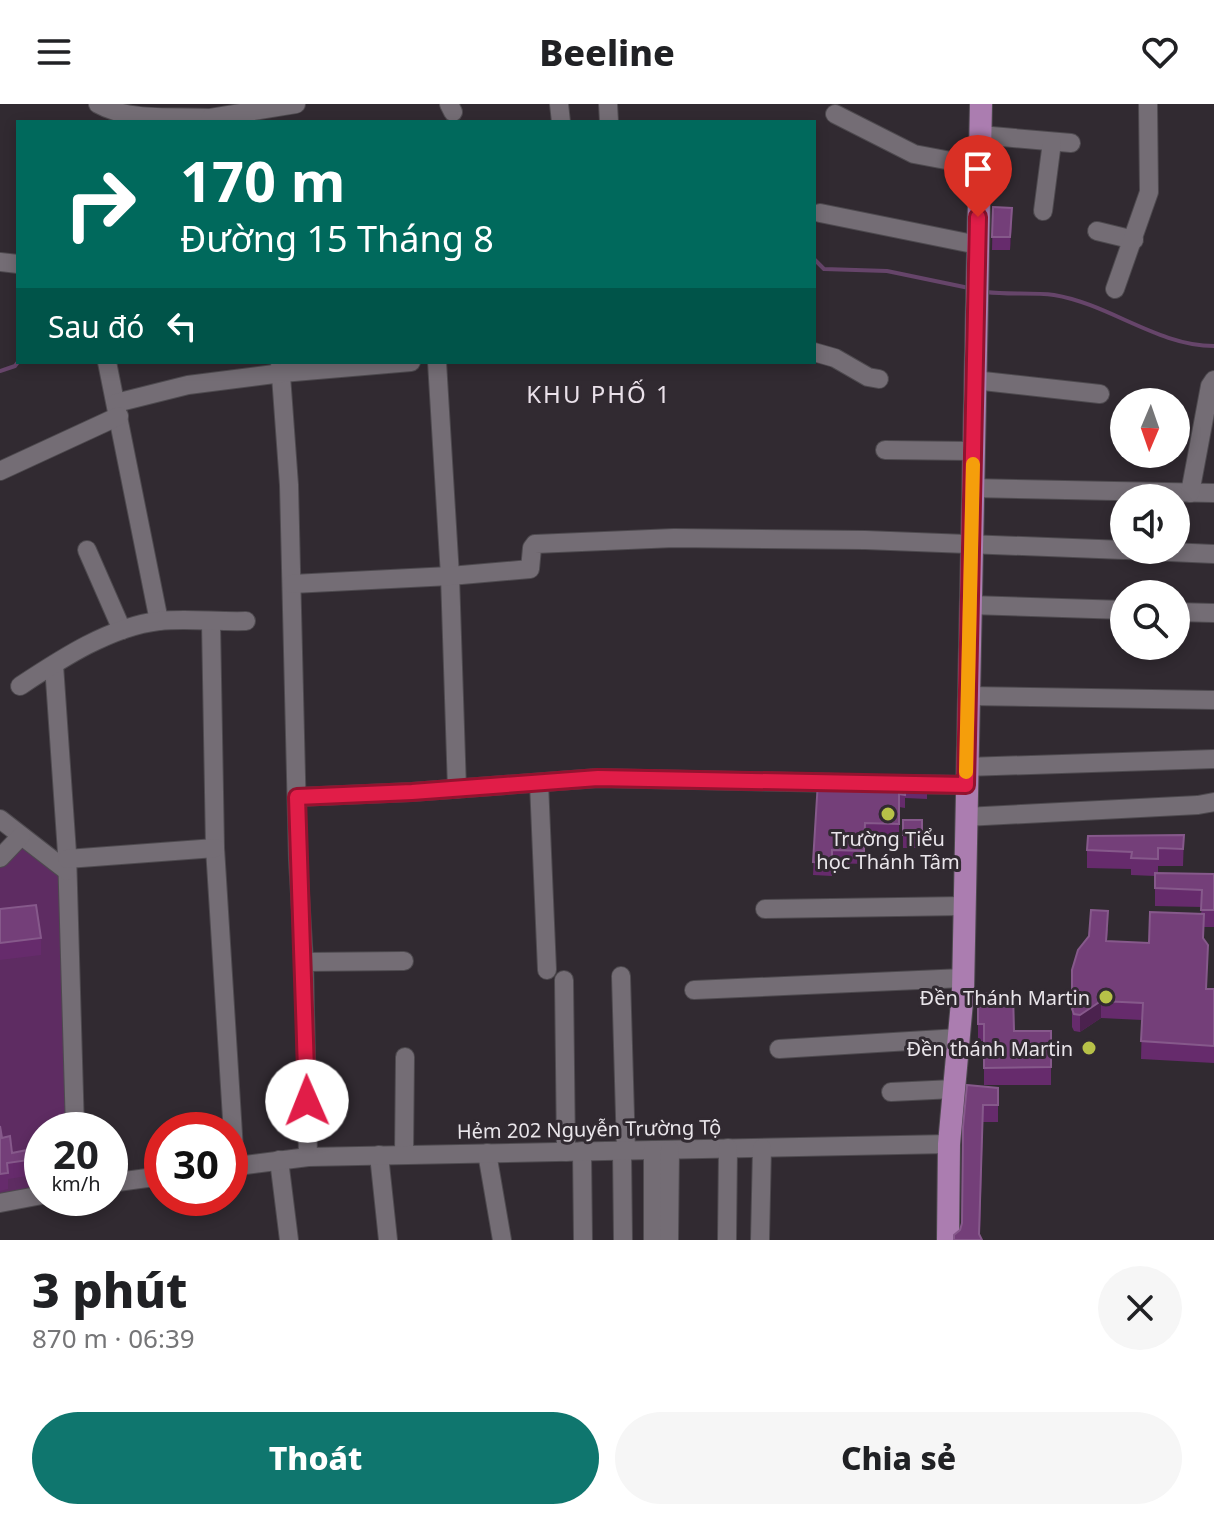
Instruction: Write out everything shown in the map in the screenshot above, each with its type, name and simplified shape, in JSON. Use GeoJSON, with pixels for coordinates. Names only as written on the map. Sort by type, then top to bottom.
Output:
{"type":"FeatureCollection","features":[{"type":"Feature","properties":{"kind":"main road"},"geometry":{"type":"LineString","coordinates":[[948,1240],[949,1144],[963,978],[981,104]]}},
{"type":"Feature","properties":{"kind":"street"},"geometry":{"type":"LineString","coordinates":[[98,104],[108,110],[151,117],[187,110],[211,120],[296,104]]}},
{"type":"Feature","properties":{"kind":"street"},"geometry":{"type":"LineString","coordinates":[[1115,289],[1149,192],[1148,104]]}},
{"type":"Feature","properties":{"kind":"street"},"geometry":{"type":"LineString","coordinates":[[835,114],[914,154],[980,163]]}},
{"type":"Feature","properties":{"kind":"street"},"geometry":{"type":"LineString","coordinates":[[980,135],[1061,143],[1043,211]]}},
{"type":"Feature","properties":{"kind":"street"},"geometry":{"type":"LineString","coordinates":[[820,213],[978,245]]}},
{"type":"Feature","properties":{"kind":"street"},"geometry":{"type":"LineString","coordinates":[[1097,231],[1134,240]]}},
{"type":"Feature","properties":{"kind":"street"},"geometry":{"type":"LineString","coordinates":[[816,353],[852,365],[868,377],[879,379]]}},
{"type":"Feature","properties":{"kind":"street"},"geometry":{"type":"LineString","coordinates":[[107,364],[159,621]]}},
{"type":"Feature","properties":{"kind":"street"},"geometry":{"type":"LineString","coordinates":[[0,471],[117,410],[188,385],[281,367],[359,364]]}},
{"type":"Feature","properties":{"kind":"street"},"geometry":{"type":"LineString","coordinates":[[437,364],[450,576],[457,789]]}},
{"type":"Feature","properties":{"kind":"street"},"geometry":{"type":"LineString","coordinates":[[281,367],[292,584],[308,1157]]}},
{"type":"Feature","properties":{"kind":"street"},"geometry":{"type":"LineString","coordinates":[[974,380],[1100,394]]}},
{"type":"Feature","properties":{"kind":"street"},"geometry":{"type":"LineString","coordinates":[[1214,380],[1210,386],[1190,493],[1214,493]]}},
{"type":"Feature","properties":{"kind":"street"},"geometry":{"type":"LineString","coordinates":[[885,450],[973,451]]}},
{"type":"Feature","properties":{"kind":"street"},"geometry":{"type":"LineString","coordinates":[[972,488],[1110,491]]}},
{"type":"Feature","properties":{"kind":"street"},"geometry":{"type":"LineString","coordinates":[[292,584],[530,569],[532,545],[535,544],[674,538],[971,543],[1110,549]]}},
{"type":"Feature","properties":{"kind":"street"},"geometry":{"type":"LineString","coordinates":[[87,550],[122,630]]}},
{"type":"Feature","properties":{"kind":"street"},"geometry":{"type":"LineString","coordinates":[[1190,553],[1214,554]]}},
{"type":"Feature","properties":{"kind":"street"},"geometry":{"type":"LineString","coordinates":[[970,605],[1110,610]]}},
{"type":"Feature","properties":{"kind":"street"},"geometry":{"type":"LineString","coordinates":[[1190,612],[1214,613]]}},
{"type":"Feature","properties":{"kind":"street"},"geometry":{"type":"LineString","coordinates":[[20,686],[122,630],[159,621],[246,621]]}},
{"type":"Feature","properties":{"kind":"street"},"geometry":{"type":"LineString","coordinates":[[211,622],[215,848],[229,1112]]}},
{"type":"Feature","properties":{"kind":"street"},"geometry":{"type":"LineString","coordinates":[[54,665],[67,865],[74,1112]]}},
{"type":"Feature","properties":{"kind":"street"},"geometry":{"type":"LineString","coordinates":[[968,696],[1214,700]]}},
{"type":"Feature","properties":{"kind":"street"},"geometry":{"type":"LineString","coordinates":[[891,784],[1214,759]]}},
{"type":"Feature","properties":{"kind":"street"},"geometry":{"type":"LineString","coordinates":[[297,797],[611,778],[861,784]]}},
{"type":"Feature","properties":{"kind":"street"},"geometry":{"type":"LineString","coordinates":[[539,783],[547,970]]}},
{"type":"Feature","properties":{"kind":"street"},"geometry":{"type":"LineString","coordinates":[[965,817],[1214,802]]}},
{"type":"Feature","properties":{"kind":"street"},"geometry":{"type":"LineString","coordinates":[[0,819],[67,865],[215,848]]}},
{"type":"Feature","properties":{"kind":"street"},"geometry":{"type":"LineString","coordinates":[[0,858],[21,836]]}},
{"type":"Feature","properties":{"kind":"street"},"geometry":{"type":"LineString","coordinates":[[765,909],[964,906]]}},
{"type":"Feature","properties":{"kind":"street"},"geometry":{"type":"LineString","coordinates":[[304,962],[404,961]]}},
{"type":"Feature","properties":{"kind":"street"},"geometry":{"type":"LineString","coordinates":[[621,976],[623,1240]]}},
{"type":"Feature","properties":{"kind":"street"},"geometry":{"type":"LineString","coordinates":[[694,990],[963,978]]}},
{"type":"Feature","properties":{"kind":"street"},"geometry":{"type":"LineString","coordinates":[[564,980],[574,1152],[583,1240]]}},
{"type":"Feature","properties":{"kind":"street"},"geometry":{"type":"LineString","coordinates":[[779,1049],[959,1038]]}},
{"type":"Feature","properties":{"kind":"street"},"geometry":{"type":"LineString","coordinates":[[404,1155],[405,1057]]}},
{"type":"Feature","properties":{"kind":"street"},"geometry":{"type":"LineString","coordinates":[[891,1092],[954,1089]]}},
{"type":"Feature","properties":{"kind":"street","name":"Hẻm 202 Nguyễn Trường Tộ"},"geometry":{"type":"LineString","coordinates":[[248,1164],[308,1157],[949,1144]]}},
{"type":"Feature","properties":{"kind":"street"},"geometry":{"type":"LineString","coordinates":[[727,1240],[728,1148]]}},
{"type":"Feature","properties":{"kind":"street"},"geometry":{"type":"LineString","coordinates":[[760,1240],[762,1148]]}},
{"type":"Feature","properties":{"kind":"street"},"geometry":{"type":"LineString","coordinates":[[653,1240],[662,1150]]}},
{"type":"Feature","properties":{"kind":"street"},"geometry":{"type":"LineString","coordinates":[[662,1150],[669,1240]]}},
{"type":"Feature","properties":{"kind":"street"},"geometry":{"type":"LineString","coordinates":[[487,1153],[502,1240]]}},
{"type":"Feature","properties":{"kind":"street"},"geometry":{"type":"LineString","coordinates":[[379,1155],[388,1240]]}},
{"type":"Feature","properties":{"kind":"street"},"geometry":{"type":"LineString","coordinates":[[279,1160],[289,1240]]}},
{"type":"Feature","properties":{"kind":"street"},"geometry":{"type":"LineString","coordinates":[[0,1203],[24,1198]]}},
{"type":"Feature","properties":{"kind":"shaded area"},"geometry":{"type":"Polygon","coordinates":[[[22,842],[63,873],[70,1112],[24,1112],[24,1194],[0,1199],[0,864],[22,842]]]}},
{"type":"Feature","properties":{"kind":"building"},"geometry":{"type":"Polygon","coordinates":[[[993,207],[1012,208],[1010,237],[992,237],[993,207]]]}},
{"type":"Feature","properties":{"kind":"building"},"geometry":{"type":"Polygon","coordinates":[[[818,781],[927,783],[927,786],[905,785],[905,795],[899,794],[899,824],[865,823],[864,851],[832,850],[832,863],[813,862],[818,781]]]}},
{"type":"Feature","properties":{"kind":"building"},"geometry":{"type":"Polygon","coordinates":[[[903,820],[922,820],[922,835],[903,835],[903,820]]]}},
{"type":"Feature","properties":{"kind":"building"},"geometry":{"type":"Polygon","coordinates":[[[1184,835],[1183,849],[1158,848],[1158,859],[1131,858],[1132,852],[1087,850],[1088,836],[1184,835]]]}},
{"type":"Feature","properties":{"kind":"building"},"geometry":{"type":"Polygon","coordinates":[[[1155,873],[1214,874],[1214,910],[1201,910],[1202,890],[1155,888],[1155,873]]]}},
{"type":"Feature","properties":{"kind":"building"},"geometry":{"type":"Polygon","coordinates":[[[36,905],[41,938],[0,943],[0,909],[36,905]]]}},
{"type":"Feature","properties":{"kind":"building"},"geometry":{"type":"Polygon","coordinates":[[[1091,910],[1108,911],[1106,941],[1149,943],[1150,912],[1204,914],[1203,938],[1208,945],[1206,989],[1214,989],[1214,1046],[1141,1041],[1143,1003],[1101,1001],[1080,1015],[1074,1014],[1072,1009],[1077,1003],[1072,989],[1072,970],[1078,950],[1089,936],[1091,910]]]}},
{"type":"Feature","properties":{"kind":"building"},"geometry":{"type":"Polygon","coordinates":[[[1013,993],[1014,1031],[1051,1031],[1051,1067],[984,1068],[984,1024],[978,1024],[978,994],[1013,993]]]}},
{"type":"Feature","properties":{"kind":"building"},"geometry":{"type":"Polygon","coordinates":[[[967,1085],[998,1088],[998,1105],[983,1105],[979,1234],[982,1240],[954,1240],[962,1223],[963,1127],[967,1085]]]}},
{"type":"Feature","properties":{"kind":"building"},"geometry":{"type":"Polygon","coordinates":[[[0,1126],[2,1138],[10,1136],[12,1153],[24,1151],[24,1161],[7,1163],[8,1173],[0,1174],[0,1126]]]}},
{"type":"Feature","properties":{"kind":"waterway"},"geometry":{"type":"LineString","coordinates":[[816,261],[824,269],[887,271],[969,288]]}},
{"type":"Feature","properties":{"kind":"waterway"},"geometry":{"type":"LineString","coordinates":[[986,292],[1054,295],[1094,307],[1173,339],[1214,346]]}},
{"type":"Feature","properties":{"kind":"waterway"},"geometry":{"type":"LineString","coordinates":[[0,371],[16,364]]}},
{"type":"Feature","properties":{"kind":"slow traffic"},"geometry":{"type":"LineString","coordinates":[[966,772],[973,464]]}},
{"type":"Feature","properties":{"kind":"place","name":"Trường Tiểu học Thánh Tâm"},"geometry":{"type":"Point","coordinates":[888,814]}},
{"type":"Feature","properties":{"kind":"place","name":"Đền Thánh Martin"},"geometry":{"type":"Point","coordinates":[1106,997]}},
{"type":"Feature","properties":{"kind":"place","name":"Đền thánh Martin"},"geometry":{"type":"Point","coordinates":[1089,1048]}},
{"type":"Feature","properties":{"kind":"district","name":"KHU PHỐ 1"},"geometry":{"type":"Point","coordinates":[599,393]}},
{"type":"Feature","properties":{"kind":"route"},"geometry":{"type":"LineString","coordinates":[[307,1101],[297,797],[598,778],[966,785],[978,217]]}}]}
